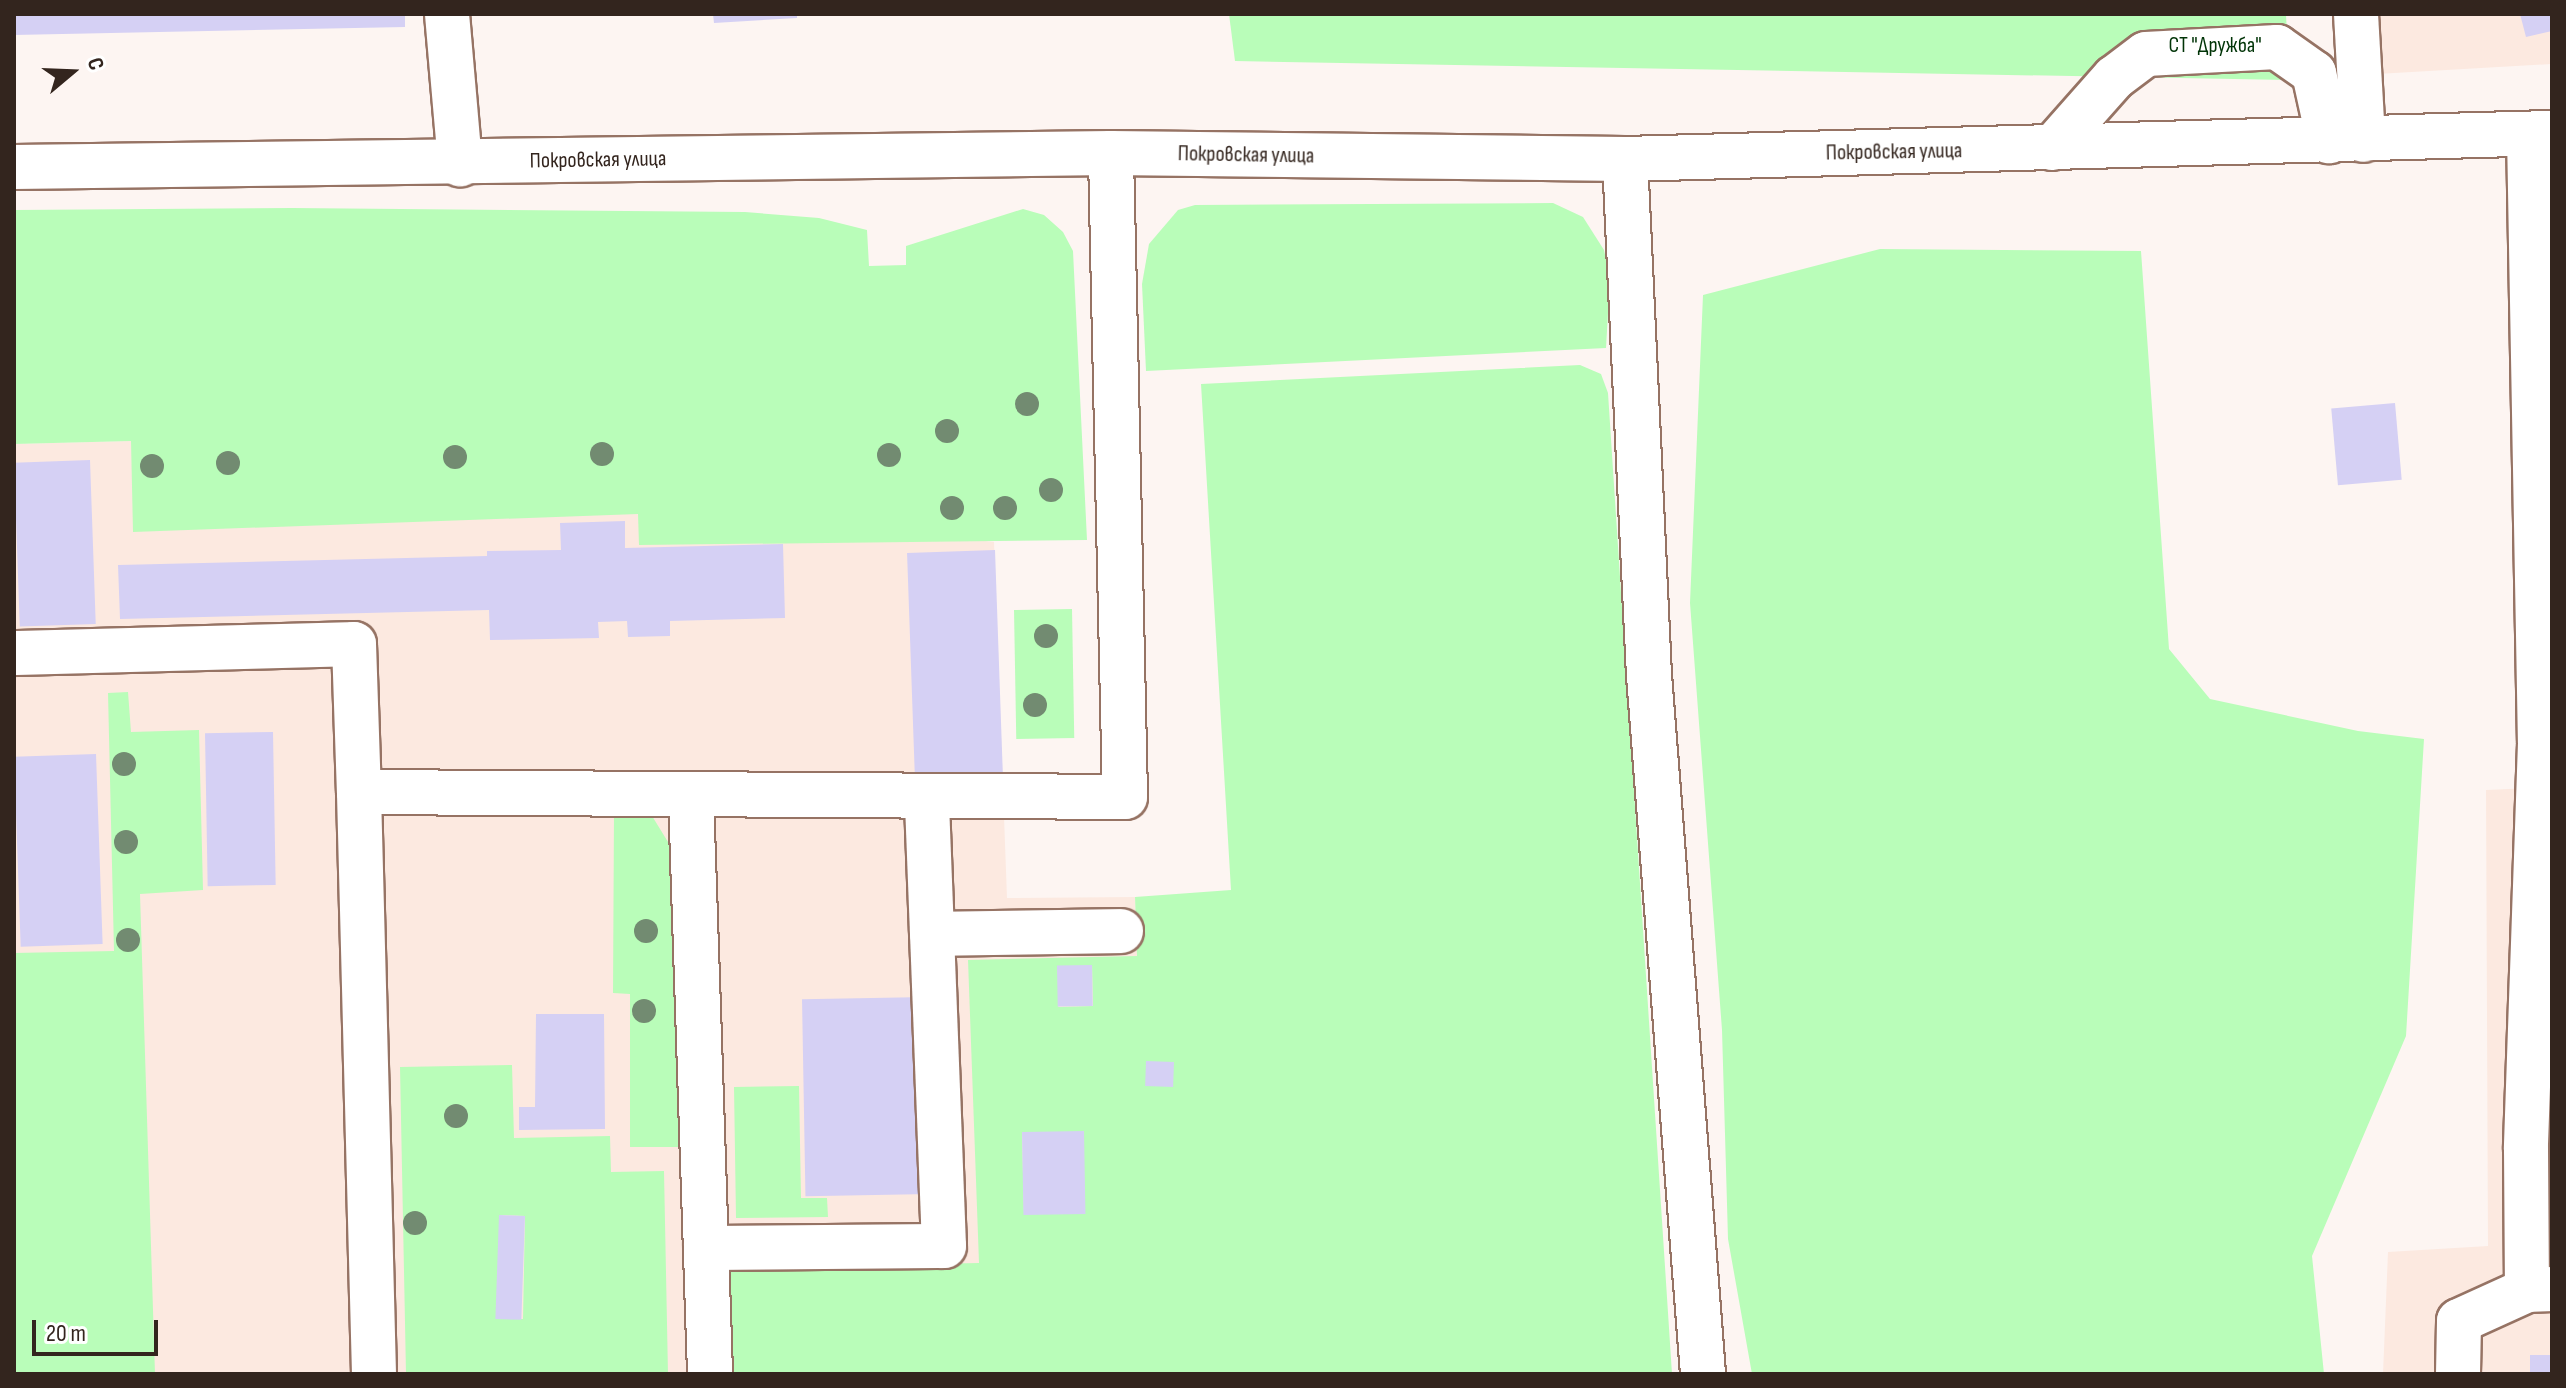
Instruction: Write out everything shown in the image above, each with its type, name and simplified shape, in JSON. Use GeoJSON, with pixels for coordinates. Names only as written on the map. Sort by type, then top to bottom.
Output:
{"type":"FeatureCollection","features":[{"type":"Feature","properties":{"kind":"main road"},"geometry":{"type":"LineString","coordinates":[[447,14],[460,164]]}},
{"type":"Feature","properties":{"kind":"main road"},"geometry":{"type":"LineString","coordinates":[[2346,140],[2356,14]]}},
{"type":"Feature","properties":{"kind":"main road"},"geometry":{"type":"LineString","coordinates":[[2052,148],[2114,78],[2146,54],[2277,47],[2314,73],[2346,140]]}},
{"type":"Feature","properties":{"kind":"main road"},"geometry":{"type":"LineString","coordinates":[[2458,1374],[2459,1321],[2540,1289],[2526,1149],[2540,743],[2540,134]]}},
{"type":"Feature","properties":{"kind":"main road","name":"Покровская улица"},"geometry":{"type":"LineString","coordinates":[[14,167],[460,164],[1111,153],[1625,159],[2540,134]]}},
{"type":"Feature","properties":{"kind":"main road"},"geometry":{"type":"LineString","coordinates":[[359,792],[927,799],[1125,797],[1111,153]]}},
{"type":"Feature","properties":{"kind":"main road"},"geometry":{"type":"LineString","coordinates":[[1625,159],[1649,675],[1703,1374]]}},
{"type":"Feature","properties":{"kind":"main road"},"geometry":{"type":"LineString","coordinates":[[14,653],[354,644],[374,1374]]}},
{"type":"Feature","properties":{"kind":"main road"},"geometry":{"type":"LineString","coordinates":[[691,797],[710,1374]]}},
{"type":"Feature","properties":{"kind":"main road"},"geometry":{"type":"LineString","coordinates":[[706,1248],[944,1246],[927,799]]}},
{"type":"Feature","properties":{"kind":"main road"},"geometry":{"type":"LineString","coordinates":[[932,934],[1121,931]]}},
{"type":"Feature","properties":{"kind":"shaded area"},"geometry":{"type":"Polygon","coordinates":[[[2373,14],[2552,14],[2552,64],[2377,74],[2373,14]]]}},
{"type":"Feature","properties":{"kind":"shaded area"},"geometry":{"type":"Polygon","coordinates":[[[131,441],[994,542],[1007,898],[1135,897],[1148,1188],[1517,1374],[14,1374],[14,444],[131,441]]]}},
{"type":"Feature","properties":{"kind":"shaded area"},"geometry":{"type":"Polygon","coordinates":[[[2552,787],[2552,1374],[2383,1374],[2388,1252],[2488,1246],[2486,790],[2552,787]]]}},
{"type":"Feature","properties":{"kind":"green space","name":"СТ \"Дружба\""},"geometry":{"type":"Polygon","coordinates":[[[1229,14],[2286,14],[2289,80],[1235,61],[1229,14]]]}},
{"type":"Feature","properties":{"kind":"green space"},"geometry":{"type":"Polygon","coordinates":[[[1553,203],[1583,217],[1604,250],[1610,278],[1606,348],[1146,371],[1142,284],[1149,244],[1178,210],[1195,205],[1553,203]]]}},
{"type":"Feature","properties":{"kind":"green space"},"geometry":{"type":"Polygon","coordinates":[[[292,208],[745,212],[819,218],[867,230],[869,266],[906,265],[906,246],[1023,209],[1044,215],[1063,232],[1073,251],[1087,540],[639,545],[638,514],[133,532],[131,441],[14,444],[14,210],[292,208]]]}},
{"type":"Feature","properties":{"kind":"green space"},"geometry":{"type":"Polygon","coordinates":[[[1880,249],[2141,251],[2169,649],[2210,699],[2358,731],[2424,739],[2406,1036],[2312,1256],[2324,1374],[1752,1374],[1728,1239],[1722,1030],[1690,603],[1703,295],[1880,249]]]}},
{"type":"Feature","properties":{"kind":"green space"},"geometry":{"type":"Polygon","coordinates":[[[1580,365],[1601,374],[1608,393],[1672,1374],[726,1374],[722,1268],[979,1263],[968,960],[1137,956],[1135,897],[1231,890],[1201,384],[1580,365]],[[1092,965],[1058,1007],[1093,1006],[1092,965]],[[1084,1132],[1022,1133],[1024,1215],[1084,1132]]]}},
{"type":"Feature","properties":{"kind":"green space"},"geometry":{"type":"Polygon","coordinates":[[[1072,609],[1074,738],[1016,739],[1014,610],[1072,609]]]}},
{"type":"Feature","properties":{"kind":"green space"},"geometry":{"type":"Polygon","coordinates":[[[128,692],[131,732],[199,730],[203,890],[140,894],[155,1374],[14,1374],[14,953],[114,951],[108,693],[128,692]]]}},
{"type":"Feature","properties":{"kind":"green space"},"geometry":{"type":"Polygon","coordinates":[[[614,811],[649,811],[676,855],[687,1147],[630,1147],[630,994],[613,993],[614,811]]]}},
{"type":"Feature","properties":{"kind":"green space"},"geometry":{"type":"Polygon","coordinates":[[[512,1065],[514,1138],[610,1136],[611,1172],[664,1171],[668,1374],[406,1374],[400,1067],[512,1065]],[[500,1215],[497,1319],[523,1319],[525,1216],[500,1215]]]}},
{"type":"Feature","properties":{"kind":"green space"},"geometry":{"type":"Polygon","coordinates":[[[799,1086],[801,1198],[827,1198],[828,1217],[736,1218],[734,1087],[799,1086]]]}},
{"type":"Feature","properties":{"kind":"building"},"geometry":{"type":"Polygon","coordinates":[[[14,14],[405,14],[405,27],[14,35],[14,14]]]}},
{"type":"Feature","properties":{"kind":"building"},"geometry":{"type":"Polygon","coordinates":[[[713,14],[797,14],[797,18],[714,23],[713,14]]]}},
{"type":"Feature","properties":{"kind":"building"},"geometry":{"type":"Polygon","coordinates":[[[2520,14],[2552,14],[2552,31],[2526,37],[2520,14]]]}},
{"type":"Feature","properties":{"kind":"building"},"geometry":{"type":"Polygon","coordinates":[[[2395,403],[2402,480],[2338,485],[2331,409],[2395,403]]]}},
{"type":"Feature","properties":{"kind":"building"},"geometry":{"type":"Polygon","coordinates":[[[90,460],[96,624],[20,627],[14,463],[90,460]]]}},
{"type":"Feature","properties":{"kind":"building"},"geometry":{"type":"Polygon","coordinates":[[[625,521],[625,548],[783,544],[785,618],[670,621],[670,636],[628,637],[627,621],[598,622],[599,638],[490,640],[489,610],[120,619],[118,565],[487,556],[487,551],[561,550],[560,523],[625,521]]]}},
{"type":"Feature","properties":{"kind":"building"},"geometry":{"type":"Polygon","coordinates":[[[995,550],[1003,774],[915,777],[907,553],[995,550]]]}},
{"type":"Feature","properties":{"kind":"building"},"geometry":{"type":"Polygon","coordinates":[[[273,732],[276,885],[208,886],[205,733],[273,732]]]}},
{"type":"Feature","properties":{"kind":"building"},"geometry":{"type":"Polygon","coordinates":[[[96,754],[103,944],[21,947],[14,757],[96,754]]]}},
{"type":"Feature","properties":{"kind":"building"},"geometry":{"type":"Polygon","coordinates":[[[1092,965],[1093,1006],[1058,1007],[1057,966],[1092,965]]]}},
{"type":"Feature","properties":{"kind":"building"},"geometry":{"type":"Polygon","coordinates":[[[927,997],[930,1194],[805,1196],[802,999],[927,997]]]}},
{"type":"Feature","properties":{"kind":"building"},"geometry":{"type":"Polygon","coordinates":[[[536,1014],[604,1014],[605,1129],[519,1130],[519,1107],[535,1107],[536,1014]]]}},
{"type":"Feature","properties":{"kind":"building"},"geometry":{"type":"Polygon","coordinates":[[[1146,1061],[1174,1062],[1173,1087],[1145,1086],[1146,1061]]]}},
{"type":"Feature","properties":{"kind":"building"},"geometry":{"type":"Polygon","coordinates":[[[1084,1131],[1085,1214],[1023,1215],[1022,1132],[1084,1131]]]}},
{"type":"Feature","properties":{"kind":"building"},"geometry":{"type":"Polygon","coordinates":[[[499,1215],[525,1216],[521,1320],[495,1319],[499,1215]]]}},
{"type":"Feature","properties":{"kind":"building"},"geometry":{"type":"Polygon","coordinates":[[[2530,1355],[2552,1355],[2552,1374],[2530,1374],[2530,1355]]]}}]}
